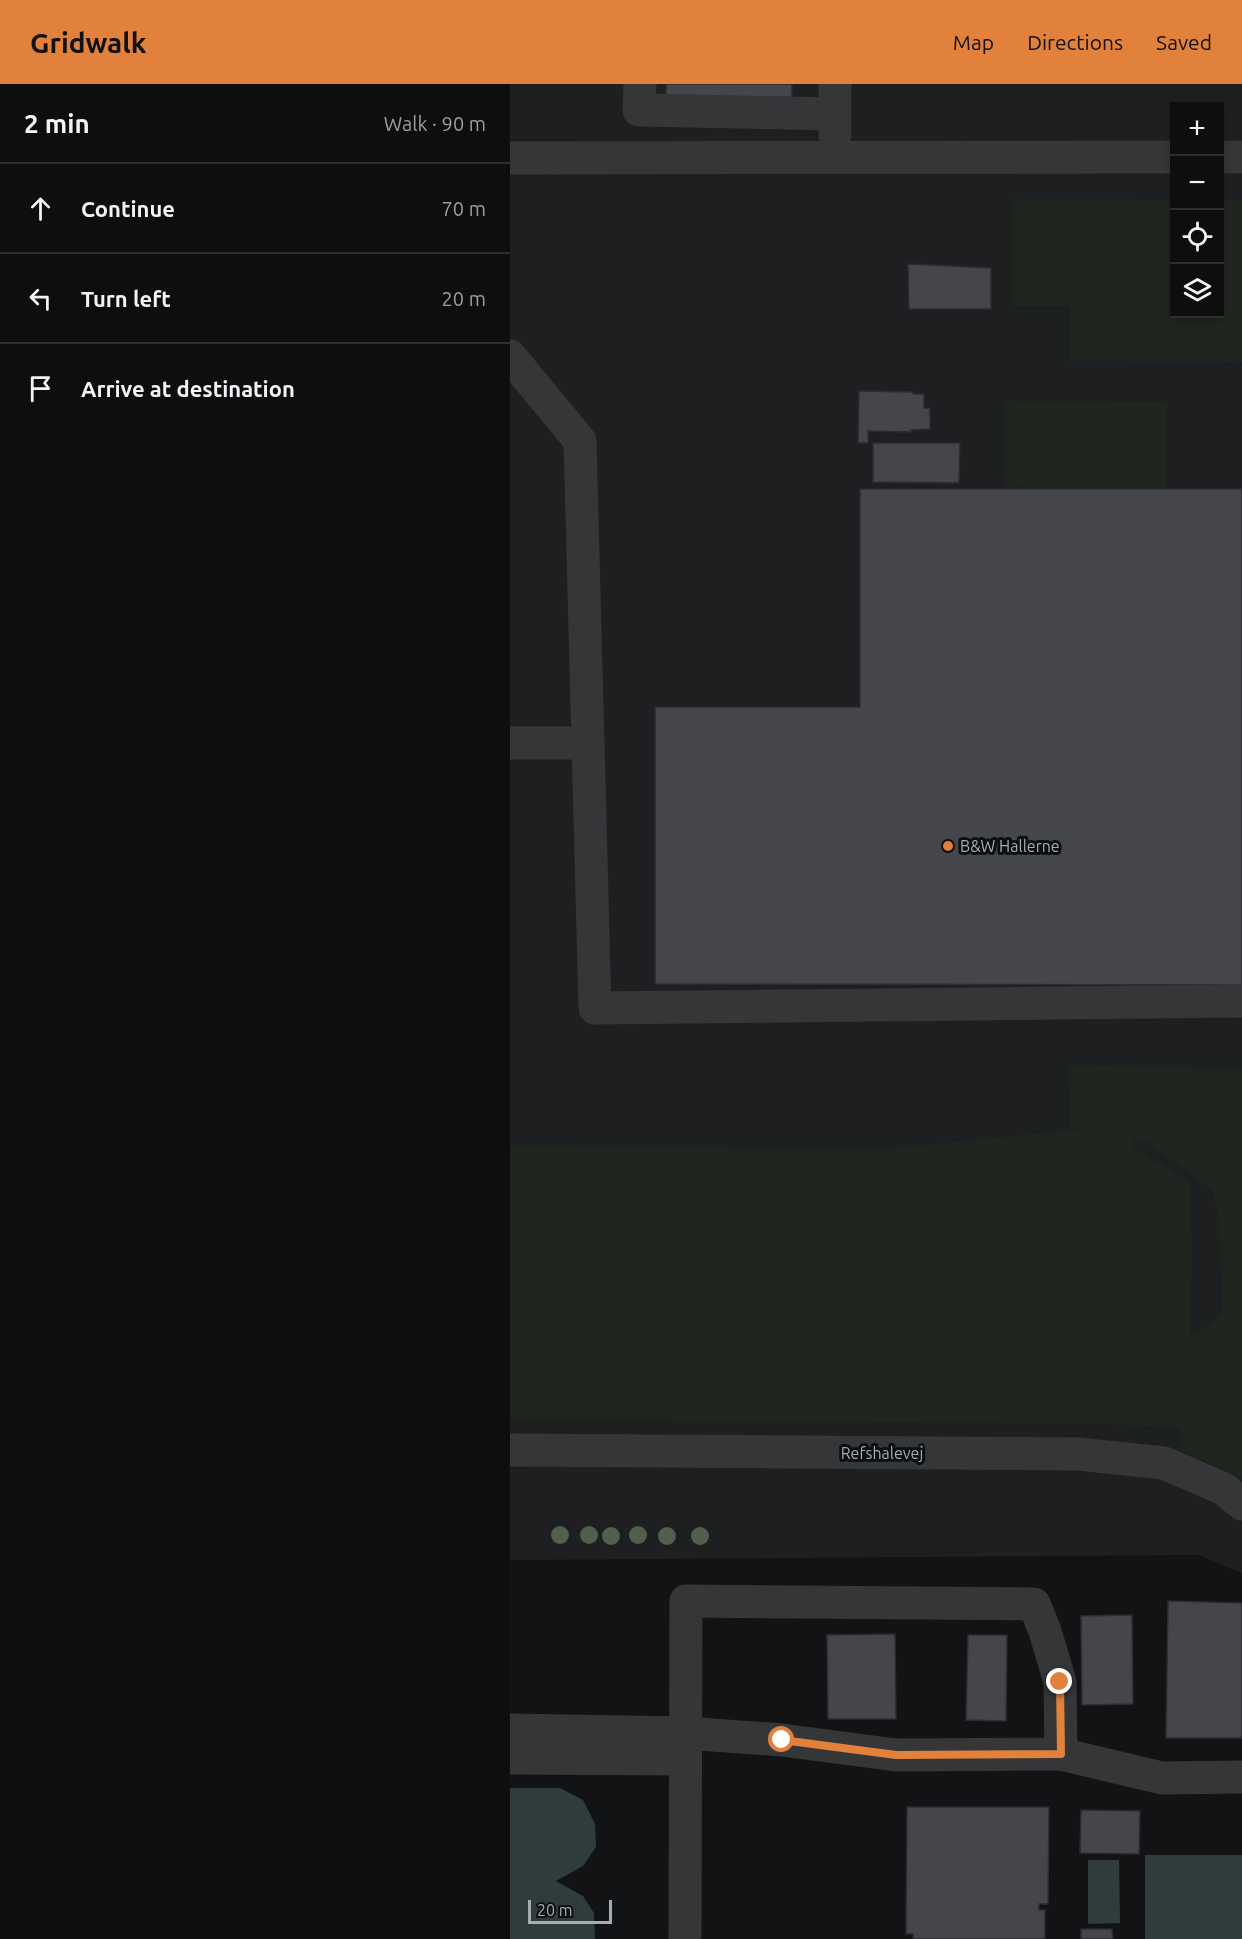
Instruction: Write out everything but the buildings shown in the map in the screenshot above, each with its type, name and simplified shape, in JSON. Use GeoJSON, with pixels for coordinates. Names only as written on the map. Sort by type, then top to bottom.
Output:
{"type":"FeatureCollection","features":[{"type":"Feature","properties":{"kind":"street"},"geometry":{"type":"LineString","coordinates":[[639,84],[639,110],[835,99],[836,158]]}},
{"type":"Feature","properties":{"kind":"street"},"geometry":{"type":"LineString","coordinates":[[510,158],[1170,157]]}},
{"type":"Feature","properties":{"kind":"street"},"geometry":{"type":"LineString","coordinates":[[1224,157],[1242,157]]}},
{"type":"Feature","properties":{"kind":"street"},"geometry":{"type":"LineString","coordinates":[[510,356],[580,441],[595,1008],[1242,1001]]}},
{"type":"Feature","properties":{"kind":"street"},"geometry":{"type":"LineString","coordinates":[[510,744],[588,743]]}},
{"type":"Feature","properties":{"kind":"street","name":"Refshalevej"},"geometry":{"type":"LineString","coordinates":[[510,1450],[1078,1454],[1164,1463],[1224,1489],[1242,1504]]}},
{"type":"Feature","properties":{"kind":"street"},"geometry":{"type":"LineString","coordinates":[[685,1939],[686,1600],[1034,1604],[1045,1631],[1060,1682],[1061,1754]]}},
{"type":"Feature","properties":{"kind":"street"},"geometry":{"type":"LineString","coordinates":[[510,1730],[685,1746]]}},
{"type":"Feature","properties":{"kind":"street"},"geometry":{"type":"LineString","coordinates":[[510,1758],[782,1740],[896,1755],[1061,1754],[1162,1778],[1242,1777]]}},
{"type":"Feature","properties":{"kind":"shaded area"},"geometry":{"type":"Polygon","coordinates":[[[510,84],[1242,84],[1242,1573],[1199,1555],[510,1560],[510,84]]]}},
{"type":"Feature","properties":{"kind":"shaded area"},"geometry":{"type":"Polygon","coordinates":[[[1012,199],[1170,200],[1170,318],[1224,318],[1224,200],[1242,200],[1242,362],[1069,361],[1070,306],[1012,306],[1012,199]]]}},
{"type":"Feature","properties":{"kind":"shaded area"},"geometry":{"type":"Polygon","coordinates":[[[1004,401],[1167,402],[1166,488],[1004,487],[1004,401]]]}},
{"type":"Feature","properties":{"kind":"shaded area"},"geometry":{"type":"Polygon","coordinates":[[[1068,1065],[1242,1069],[1242,1477],[1181,1451],[1180,1428],[1110,1424],[510,1419],[510,1146],[888,1149],[1081,1129],[1070,1126],[1068,1065]],[[1132,1139],[1134,1147],[1190,1182],[1192,1262],[1189,1337],[1212,1324],[1222,1312],[1219,1215],[1211,1189],[1145,1141],[1132,1139]]]}},
{"type":"Feature","properties":{"kind":"shaded area"},"geometry":{"type":"Polygon","coordinates":[[[510,1788],[560,1788],[583,1800],[595,1824],[596,1847],[583,1866],[556,1881],[583,1896],[594,1913],[595,1939],[510,1939],[510,1788]]]}},
{"type":"Feature","properties":{"kind":"shaded area"},"geometry":{"type":"Polygon","coordinates":[[[1145,1855],[1242,1855],[1242,1939],[1145,1939],[1145,1855]]]}},
{"type":"Feature","properties":{"kind":"shaded area"},"geometry":{"type":"Polygon","coordinates":[[[1088,1860],[1119,1860],[1120,1923],[1088,1924],[1088,1860]]]}},
{"type":"Feature","properties":{"kind":"place","name":"B&W Hallerne"},"geometry":{"type":"Point","coordinates":[948,846]}},
{"type":"Feature","properties":{"kind":"route"},"geometry":{"type":"LineString","coordinates":[[782,1740],[896,1755],[1061,1754],[1060,1682]]}}]}
